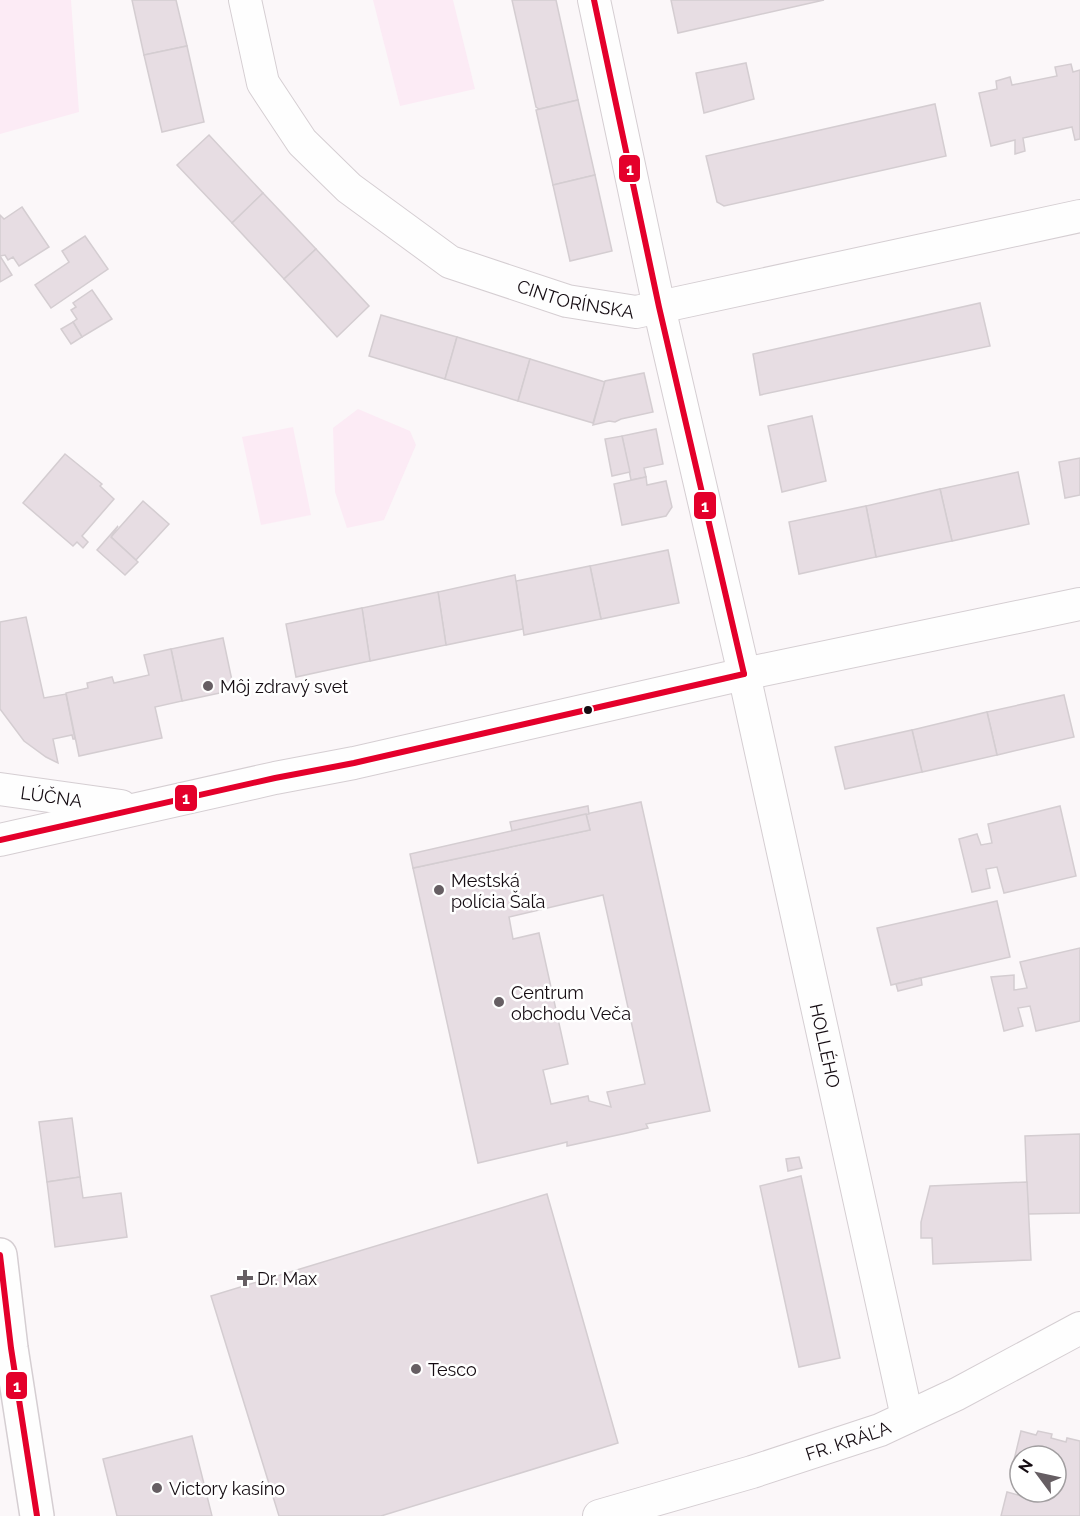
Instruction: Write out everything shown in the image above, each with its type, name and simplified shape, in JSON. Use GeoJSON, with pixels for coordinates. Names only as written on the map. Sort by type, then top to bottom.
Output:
{"type":"FeatureCollection","features":[{"type":"Feature","properties":{"kind":"main road"},"geometry":{"type":"LineString","coordinates":[[0,1255],[11,1348],[37,1516]]}},
{"type":"Feature","properties":{"kind":"street","name":"CINTORÍNSKA"},"geometry":{"type":"LineString","coordinates":[[245,0],[263,83],[302,142],[349,188],[450,262],[567,301],[636,312],[1080,216]]}},
{"type":"Feature","properties":{"kind":"street","name":"HOLLÉHO"},"geometry":{"type":"LineString","coordinates":[[594,0],[659,307],[744,674],[907,1417]]}},
{"type":"Feature","properties":{"kind":"street"},"geometry":{"type":"LineString","coordinates":[[744,674],[1080,604]]}},
{"type":"Feature","properties":{"kind":"street","name":"LÚČNA"},"geometry":{"type":"LineString","coordinates":[[0,840],[275,778],[354,763],[744,674]]}},
{"type":"Feature","properties":{"kind":"street","name":"LÚČNA"},"geometry":{"type":"LineString","coordinates":[[0,789],[140,808]]}},
{"type":"Feature","properties":{"kind":"street","name":"FR. KRÁĽA"},"geometry":{"type":"LineString","coordinates":[[599,1516],[752,1472],[880,1431],[957,1394],[1080,1328]]}},
{"type":"Feature","properties":{"kind":"shaded area"},"geometry":{"type":"Polygon","coordinates":[[[0,0],[71,0],[79,112],[0,134],[0,0]]]}},
{"type":"Feature","properties":{"kind":"shaded area"},"geometry":{"type":"Polygon","coordinates":[[[373,0],[453,0],[475,89],[400,106],[373,0]]]}},
{"type":"Feature","properties":{"kind":"shaded area"},"geometry":{"type":"Polygon","coordinates":[[[358,409],[410,431],[416,445],[384,520],[347,528],[335,492],[333,428],[358,409]]]}},
{"type":"Feature","properties":{"kind":"shaded area"},"geometry":{"type":"Polygon","coordinates":[[[293,427],[311,515],[261,525],[242,437],[293,427]]]}},
{"type":"Feature","properties":{"kind":"building"},"geometry":{"type":"Polygon","coordinates":[[[132,0],[176,0],[187,46],[144,55],[132,0]]]}},
{"type":"Feature","properties":{"kind":"building"},"geometry":{"type":"Polygon","coordinates":[[[512,0],[556,0],[578,100],[539,109],[536,107],[512,0]]]}},
{"type":"Feature","properties":{"kind":"building"},"geometry":{"type":"Polygon","coordinates":[[[671,0],[824,0],[678,33],[671,0]]]}},
{"type":"Feature","properties":{"kind":"building"},"geometry":{"type":"Polygon","coordinates":[[[187,46],[204,122],[162,132],[144,55],[187,46]]]}},
{"type":"Feature","properties":{"kind":"building"},"geometry":{"type":"Polygon","coordinates":[[[746,63],[754,99],[704,113],[696,73],[746,63]]]}},
{"type":"Feature","properties":{"kind":"building"},"geometry":{"type":"Polygon","coordinates":[[[1071,64],[1073,72],[1080,70],[1080,139],[1075,140],[1072,127],[1023,138],[1025,151],[1015,154],[1015,140],[991,146],[979,93],[997,89],[996,81],[1010,77],[1012,85],[1057,76],[1055,67],[1071,64]]]}},
{"type":"Feature","properties":{"kind":"building"},"geometry":{"type":"Polygon","coordinates":[[[578,100],[595,175],[553,185],[536,110],[578,100]]]}},
{"type":"Feature","properties":{"kind":"building"},"geometry":{"type":"Polygon","coordinates":[[[935,104],[946,156],[724,206],[717,202],[706,156],[935,104]]]}},
{"type":"Feature","properties":{"kind":"building"},"geometry":{"type":"Polygon","coordinates":[[[209,135],[263,193],[232,223],[177,165],[209,135]]]}},
{"type":"Feature","properties":{"kind":"building"},"geometry":{"type":"Polygon","coordinates":[[[595,175],[612,251],[570,261],[553,185],[595,175]]]}},
{"type":"Feature","properties":{"kind":"building"},"geometry":{"type":"Polygon","coordinates":[[[263,193],[316,249],[284,279],[232,223],[263,193]]]}},
{"type":"Feature","properties":{"kind":"building"},"geometry":{"type":"Polygon","coordinates":[[[22,207],[49,247],[19,266],[13,257],[8,260],[5,255],[0,256],[0,215],[4,219],[22,207]]]}},
{"type":"Feature","properties":{"kind":"building"},"geometry":{"type":"Polygon","coordinates":[[[85,236],[108,269],[51,308],[35,285],[69,262],[62,251],[85,236]]]}},
{"type":"Feature","properties":{"kind":"building"},"geometry":{"type":"Polygon","coordinates":[[[316,249],[369,306],[337,337],[284,279],[316,249]]]}},
{"type":"Feature","properties":{"kind":"building"},"geometry":{"type":"Polygon","coordinates":[[[0,256],[12,275],[0,282],[0,256]]]}},
{"type":"Feature","properties":{"kind":"building"},"geometry":{"type":"Polygon","coordinates":[[[92,290],[112,319],[82,337],[73,322],[77,319],[71,310],[76,307],[73,303],[92,290]]]}},
{"type":"Feature","properties":{"kind":"building"},"geometry":{"type":"Polygon","coordinates":[[[980,303],[990,346],[760,395],[753,354],[980,303]]]}},
{"type":"Feature","properties":{"kind":"building"},"geometry":{"type":"Polygon","coordinates":[[[381,315],[457,337],[445,379],[369,356],[381,315]]]}},
{"type":"Feature","properties":{"kind":"building"},"geometry":{"type":"Polygon","coordinates":[[[73,322],[82,337],[71,344],[61,329],[73,322]]]}},
{"type":"Feature","properties":{"kind":"building"},"geometry":{"type":"Polygon","coordinates":[[[457,337],[530,359],[518,401],[445,379],[457,337]]]}},
{"type":"Feature","properties":{"kind":"building"},"geometry":{"type":"Polygon","coordinates":[[[530,359],[605,382],[593,423],[518,401],[530,359]]]}},
{"type":"Feature","properties":{"kind":"building"},"geometry":{"type":"Polygon","coordinates":[[[644,373],[653,412],[593,425],[605,381],[644,373]]]}},
{"type":"Feature","properties":{"kind":"building"},"geometry":{"type":"Polygon","coordinates":[[[812,416],[826,481],[782,492],[768,426],[812,416]]]}},
{"type":"Feature","properties":{"kind":"building"},"geometry":{"type":"Polygon","coordinates":[[[656,429],[663,464],[644,468],[646,477],[631,480],[622,436],[656,429]]]}},
{"type":"Feature","properties":{"kind":"building"},"geometry":{"type":"Polygon","coordinates":[[[622,436],[630,472],[612,476],[605,439],[622,436]]]}},
{"type":"Feature","properties":{"kind":"building"},"geometry":{"type":"Polygon","coordinates":[[[65,454],[102,484],[100,486],[114,499],[82,536],[88,542],[83,548],[77,542],[73,546],[23,503],[65,454]]]}},
{"type":"Feature","properties":{"kind":"building"},"geometry":{"type":"Polygon","coordinates":[[[1080,458],[1080,495],[1065,498],[1059,462],[1080,458]]]}},
{"type":"Feature","properties":{"kind":"building"},"geometry":{"type":"Polygon","coordinates":[[[1018,472],[1029,524],[952,541],[940,489],[1018,472]]]}},
{"type":"Feature","properties":{"kind":"building"},"geometry":{"type":"Polygon","coordinates":[[[646,477],[647,485],[666,481],[672,507],[666,516],[622,525],[614,484],[646,477]]]}},
{"type":"Feature","properties":{"kind":"building"},"geometry":{"type":"Polygon","coordinates":[[[940,489],[952,541],[876,557],[866,506],[940,489]]]}},
{"type":"Feature","properties":{"kind":"building"},"geometry":{"type":"Polygon","coordinates":[[[143,501],[169,524],[136,560],[111,537],[143,501]]]}},
{"type":"Feature","properties":{"kind":"building"},"geometry":{"type":"Polygon","coordinates":[[[866,506],[876,557],[799,574],[789,522],[866,506]]]}},
{"type":"Feature","properties":{"kind":"building"},"geometry":{"type":"Polygon","coordinates":[[[118,526],[111,537],[138,562],[125,575],[97,550],[118,526]]]}},
{"type":"Feature","properties":{"kind":"building"},"geometry":{"type":"Polygon","coordinates":[[[668,550],[679,603],[601,619],[590,566],[668,550]]]}},
{"type":"Feature","properties":{"kind":"building"},"geometry":{"type":"Polygon","coordinates":[[[590,566],[601,619],[524,635],[516,581],[590,566]]]}},
{"type":"Feature","properties":{"kind":"building"},"geometry":{"type":"Polygon","coordinates":[[[515,575],[523,629],[446,645],[438,592],[515,575]]]}},
{"type":"Feature","properties":{"kind":"building"},"geometry":{"type":"Polygon","coordinates":[[[438,592],[446,645],[370,661],[362,608],[438,592]]]}},
{"type":"Feature","properties":{"kind":"building"},"geometry":{"type":"Polygon","coordinates":[[[362,608],[370,661],[296,677],[286,624],[362,608]]]}},
{"type":"Feature","properties":{"kind":"building"},"geometry":{"type":"Polygon","coordinates":[[[26,617],[44,698],[66,694],[75,739],[72,735],[53,739],[58,763],[24,741],[0,709],[0,622],[26,617]]]}},
{"type":"Feature","properties":{"kind":"building"},"geometry":{"type":"Polygon","coordinates":[[[223,638],[234,690],[182,701],[171,649],[223,638]]]}},
{"type":"Feature","properties":{"kind":"building"},"geometry":{"type":"Polygon","coordinates":[[[171,649],[182,701],[155,707],[162,738],[79,756],[66,693],[88,688],[87,683],[112,677],[114,683],[149,675],[144,655],[171,649]]]}},
{"type":"Feature","properties":{"kind":"building"},"geometry":{"type":"Polygon","coordinates":[[[1064,695],[1074,737],[997,755],[987,712],[1064,695]]]}},
{"type":"Feature","properties":{"kind":"building"},"geometry":{"type":"Polygon","coordinates":[[[987,712],[997,755],[922,772],[912,730],[987,712]]]}},
{"type":"Feature","properties":{"kind":"building"},"geometry":{"type":"Polygon","coordinates":[[[912,730],[922,772],[845,789],[835,747],[912,730]]]}},
{"type":"Feature","properties":{"kind":"building","name":"Centrum obchodu Veča"},"geometry":{"type":"Polygon","coordinates":[[[641,802],[710,1111],[646,1124],[648,1128],[627,1133],[567,1146],[567,1142],[478,1163],[413,868],[590,830],[586,814],[641,802]],[[603,895],[509,917],[513,939],[539,933],[568,1064],[543,1070],[551,1104],[588,1096],[589,1101],[611,1107],[607,1092],[645,1084],[603,895]]]}},
{"type":"Feature","properties":{"kind":"building"},"geometry":{"type":"Polygon","coordinates":[[[588,806],[589,814],[512,831],[510,822],[588,806]]]}},
{"type":"Feature","properties":{"kind":"building"},"geometry":{"type":"Polygon","coordinates":[[[1060,806],[1076,876],[1004,893],[997,867],[986,869],[990,888],[972,892],[959,839],[977,834],[981,845],[992,843],[988,824],[1060,806]]]}},
{"type":"Feature","properties":{"kind":"building"},"geometry":{"type":"Polygon","coordinates":[[[586,814],[590,830],[413,868],[410,854],[586,814]]]}},
{"type":"Feature","properties":{"kind":"building"},"geometry":{"type":"Polygon","coordinates":[[[997,901],[1010,957],[891,985],[877,928],[997,901]]]}},
{"type":"Feature","properties":{"kind":"building"},"geometry":{"type":"Polygon","coordinates":[[[1080,948],[1080,1021],[1036,1031],[1030,1006],[1018,1008],[1023,1026],[1004,1031],[991,977],[1014,975],[1014,990],[1027,988],[1020,962],[1080,948]]]}},
{"type":"Feature","properties":{"kind":"building"},"geometry":{"type":"Polygon","coordinates":[[[921,978],[922,985],[898,991],[896,984],[921,978]]]}},
{"type":"Feature","properties":{"kind":"building"},"geometry":{"type":"Polygon","coordinates":[[[72,1118],[80,1177],[47,1182],[39,1122],[72,1118]]]}},
{"type":"Feature","properties":{"kind":"building"},"geometry":{"type":"Polygon","coordinates":[[[1080,1134],[1080,1213],[1028,1214],[1025,1136],[1080,1134]]]}},
{"type":"Feature","properties":{"kind":"building"},"geometry":{"type":"Polygon","coordinates":[[[799,1157],[802,1168],[788,1171],[786,1159],[799,1157]]]}},
{"type":"Feature","properties":{"kind":"building"},"geometry":{"type":"Polygon","coordinates":[[[801,1176],[840,1358],[799,1367],[760,1186],[801,1176]]]}},
{"type":"Feature","properties":{"kind":"building"},"geometry":{"type":"Polygon","coordinates":[[[80,1177],[83,1198],[121,1193],[127,1237],[55,1247],[47,1182],[80,1177]]]}},
{"type":"Feature","properties":{"kind":"building"},"geometry":{"type":"Polygon","coordinates":[[[1027,1182],[1031,1260],[933,1264],[932,1238],[921,1238],[921,1222],[930,1186],[1027,1182]]]}},
{"type":"Feature","properties":{"kind":"building","name":"Tesco"},"geometry":{"type":"Polygon","coordinates":[[[547,1194],[618,1443],[381,1516],[279,1516],[211,1296],[547,1194]]]}},
{"type":"Feature","properties":{"kind":"building"},"geometry":{"type":"Polygon","coordinates":[[[1021,1431],[1036,1435],[1038,1431],[1052,1434],[1051,1438],[1066,1442],[1067,1438],[1080,1441],[1080,1516],[1001,1516],[1007,1492],[1008,1504],[1068,1504],[1068,1444],[1018,1444],[1021,1431]]]}},
{"type":"Feature","properties":{"kind":"building","name":"Victory kasíno"},"geometry":{"type":"Polygon","coordinates":[[[192,1436],[212,1516],[117,1516],[103,1459],[192,1436]]]}},
{"type":"Feature","properties":{"kind":"transit line","name":"1"},"geometry":{"type":"LineString","coordinates":[[594,0],[659,307],[744,674]]}},
{"type":"Feature","properties":{"kind":"transit line","name":"1"},"geometry":{"type":"LineString","coordinates":[[0,840],[275,778],[354,763],[744,674]]}},
{"type":"Feature","properties":{"kind":"transit line","name":"1"},"geometry":{"type":"LineString","coordinates":[[0,1255],[11,1348],[37,1516]]}},
{"type":"Feature","properties":{"kind":"place","name":"Môj zdravý svet"},"geometry":{"type":"Point","coordinates":[208,686]}},
{"type":"Feature","properties":{"kind":"place","name":"Mestská polícia Šaľa"},"geometry":{"type":"Point","coordinates":[439,890]}},
{"type":"Feature","properties":{"kind":"place","name":"Centrum obchodu Veča"},"geometry":{"type":"Point","coordinates":[499,1002]}},
{"type":"Feature","properties":{"kind":"place","name":"Dr. Max"},"geometry":{"type":"Point","coordinates":[245,1278]}},
{"type":"Feature","properties":{"kind":"place","name":"Tesco"},"geometry":{"type":"Point","coordinates":[416,1369]}},
{"type":"Feature","properties":{"kind":"place","name":"Victory kasíno"},"geometry":{"type":"Point","coordinates":[157,1488]}}]}
